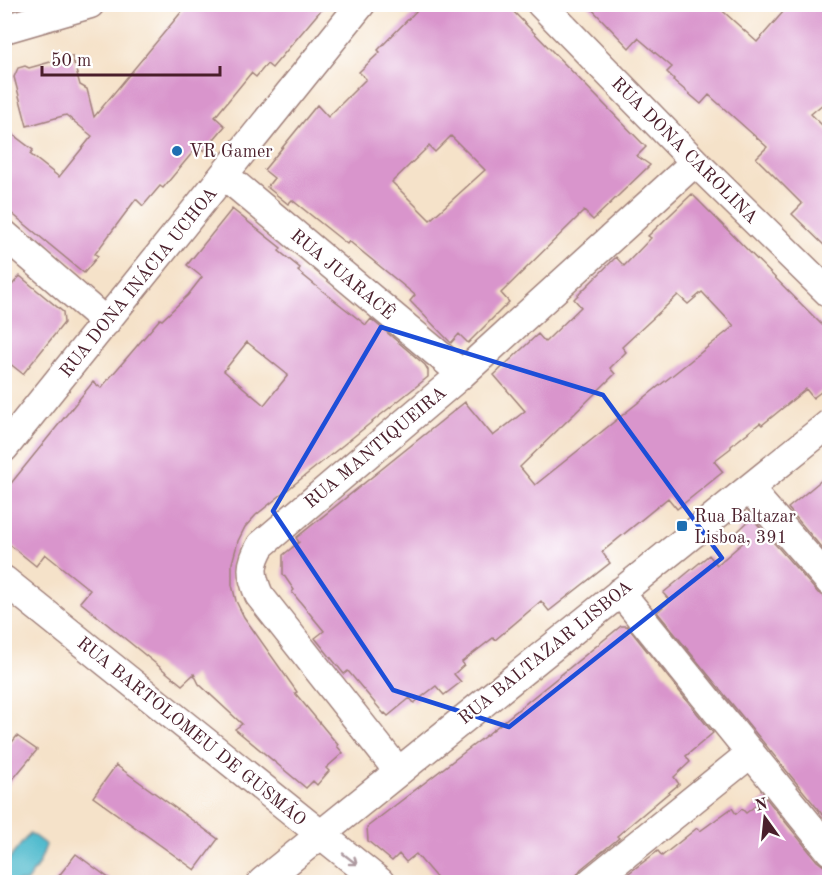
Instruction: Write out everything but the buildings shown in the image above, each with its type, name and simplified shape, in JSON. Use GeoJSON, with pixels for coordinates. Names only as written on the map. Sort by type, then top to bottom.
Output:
{"type":"FeatureCollection","features":[{"type":"Feature","properties":{"kind":"street"},"geometry":{"type":"LineString","coordinates":[[11,20],[90,4]]}},
{"type":"Feature","properties":{"kind":"street","name":"RUA DONA INÁCIA UCHOA"},"geometry":{"type":"LineString","coordinates":[[4,448],[361,4]]}},
{"type":"Feature","properties":{"kind":"street","name":"RUA DONA CAROLINA"},"geometry":{"type":"LineString","coordinates":[[541,4],[695,162],[830,294]]}},
{"type":"Feature","properties":{"kind":"street","name":"RUA MANTIQUEIRA"},"geometry":{"type":"LineString","coordinates":[[398,771],[259,595],[252,578],[253,558],[261,544],[462,374],[695,162]]}},
{"type":"Feature","properties":{"kind":"street","name":"RUA JUARACÊ"},"geometry":{"type":"LineString","coordinates":[[224,175],[462,374]]}},
{"type":"Feature","properties":{"kind":"street"},"geometry":{"type":"LineString","coordinates":[[4,234],[106,322]]}},
{"type":"Feature","properties":{"kind":"street","name":"RUA BALTAZAR LISBOA"},"geometry":{"type":"LineString","coordinates":[[262,882],[830,423]]}},
{"type":"Feature","properties":{"kind":"street"},"geometry":{"type":"LineString","coordinates":[[749,489],[830,582]]}},
{"type":"Feature","properties":{"kind":"street","name":"RUA BARTOLOMEU DE GUSMÃO"},"geometry":{"type":"LineString","coordinates":[[4,580],[380,882]]}},
{"type":"Feature","properties":{"kind":"street"},"geometry":{"type":"LineString","coordinates":[[620,592],[830,851]]}},
{"type":"Feature","properties":{"kind":"street"},"geometry":{"type":"LineString","coordinates":[[591,882],[751,753]]}},
{"type":"Feature","properties":{"kind":"highlighted area"},"geometry":{"type":"Polygon","coordinates":[[[381,327],[603,395],[722,558],[509,727],[393,690],[273,511],[381,327]]]}},
{"type":"Feature","properties":{"kind":"water"},"geometry":{"type":"Polygon","coordinates":[[[30,833],[46,845],[39,864],[26,882],[5,882],[5,864],[30,833]]]}},
{"type":"Feature","properties":{"kind":"place","name":"VR Gamer"},"geometry":{"type":"Point","coordinates":[177,151]}},
{"type":"Feature","properties":{"kind":"place","name":"Rua Baltazar Lisboa, 391"},"geometry":{"type":"Point","coordinates":[682,526]}}]}
